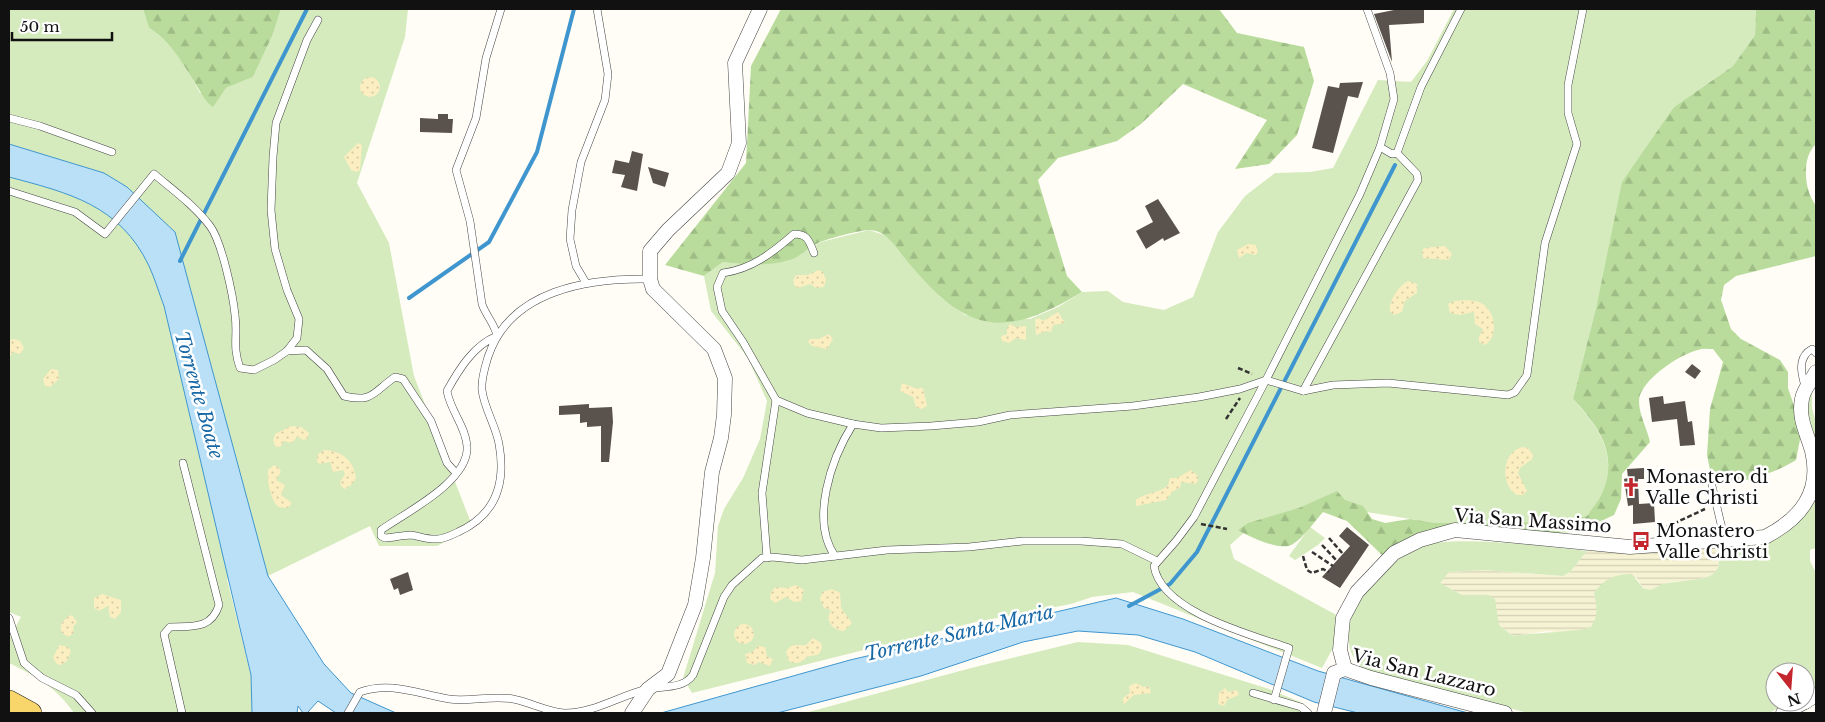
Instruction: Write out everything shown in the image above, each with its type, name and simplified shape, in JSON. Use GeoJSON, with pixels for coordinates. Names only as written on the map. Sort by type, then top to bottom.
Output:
{"type":"FeatureCollection","features":[{"type":"Feature","properties":{"kind":"main road"},"geometry":{"type":"LineString","coordinates":[[9,701],[31,713]]}},
{"type":"Feature","properties":{"kind":"street"},"geometry":{"type":"LineString","coordinates":[[632,713],[648,690],[668,674],[695,605],[703,558],[712,472],[721,438],[725,378],[714,350],[653,289],[650,279],[650,251],[668,230],[728,173],[739,142],[735,64],[760,9]]}},
{"type":"Feature","properties":{"kind":"street","name":"Via San Massimo"},"geometry":{"type":"LineString","coordinates":[[1339,671],[1343,618],[1357,592],[1394,553],[1420,540],[1455,530],[1630,547],[1765,537],[1785,527],[1804,506],[1814,484],[1812,453],[1800,417],[1802,397],[1816,372]]}},
{"type":"Feature","properties":{"kind":"street"},"geometry":{"type":"LineString","coordinates":[[1324,711],[1339,671]]}},
{"type":"Feature","properties":{"kind":"street","name":"Via San Lazzaro"},"geometry":{"type":"LineString","coordinates":[[1339,671],[1505,713]]}},
{"type":"Feature","properties":{"kind":"lane"},"geometry":{"type":"LineString","coordinates":[[497,336],[496,327],[484,312],[482,304],[470,221],[456,170],[476,118],[486,58],[501,9]]}},
{"type":"Feature","properties":{"kind":"lane"},"geometry":{"type":"LineString","coordinates":[[586,283],[576,266],[570,239],[572,210],[581,162],[605,100],[608,74],[597,9]]}},
{"type":"Feature","properties":{"kind":"lane"},"geometry":{"type":"LineString","coordinates":[[1275,697],[1289,648],[1202,616],[1171,595],[1155,574],[1154,566],[1176,541],[1194,516],[1270,381],[1360,194],[1380,148],[1394,99],[1390,73],[1367,9]]}},
{"type":"Feature","properties":{"kind":"lane"},"geometry":{"type":"LineString","coordinates":[[1398,153],[1421,87],[1462,9]]}},
{"type":"Feature","properties":{"kind":"lane"},"geometry":{"type":"LineString","coordinates":[[814,253],[808,238],[803,234],[794,234],[772,254],[740,271],[723,273],[717,287],[722,311],[743,342],[776,400],[807,413],[853,424],[881,428],[978,422],[1010,415],[1133,406],[1199,397],[1270,381],[1300,390],[1333,385],[1388,383],[1508,395],[1515,392],[1523,384],[1527,375],[1545,243],[1577,144],[1568,113],[1568,84],[1582,9]]}},
{"type":"Feature","properties":{"kind":"lane"},"geometry":{"type":"LineString","coordinates":[[9,191],[76,212],[106,234],[154,174],[180,196],[212,228],[225,266],[235,316],[234,353],[240,368],[254,370],[287,351],[297,338],[299,319],[287,290],[276,249],[271,210],[273,157],[276,123],[307,40],[318,20]]}},
{"type":"Feature","properties":{"kind":"lane"},"geometry":{"type":"LineString","coordinates":[[9,118],[40,126],[112,152]]}},
{"type":"Feature","properties":{"kind":"lane"},"geometry":{"type":"LineString","coordinates":[[1380,148],[1392,154],[1398,153]]}},
{"type":"Feature","properties":{"kind":"lane"},"geometry":{"type":"LineString","coordinates":[[1300,390],[1418,180],[1417,174],[1398,153]]}},
{"type":"Feature","properties":{"kind":"lane"},"geometry":{"type":"LineString","coordinates":[[497,336],[486,340],[478,347],[456,375],[447,391],[467,446],[461,467],[432,497],[381,530],[384,538],[410,535],[437,539],[467,528],[483,517],[492,506],[496,496],[501,462],[494,425],[482,391],[486,366],[497,336],[520,311],[548,294],[586,283],[613,278],[650,279]]}},
{"type":"Feature","properties":{"kind":"lane"},"geometry":{"type":"LineString","coordinates":[[1806,389],[1802,376],[1803,360],[1807,352],[1812,349],[1816,353]]}},
{"type":"Feature","properties":{"kind":"lane"},"geometry":{"type":"LineString","coordinates":[[287,351],[306,350],[327,369],[344,396],[361,400],[373,395],[395,377],[403,378],[431,421],[448,463],[456,473]]}},
{"type":"Feature","properties":{"kind":"lane"},"geometry":{"type":"LineString","coordinates":[[767,558],[762,493],[776,400]]}},
{"type":"Feature","properties":{"kind":"lane"},"geometry":{"type":"LineString","coordinates":[[835,556],[827,544],[822,513],[842,442],[853,424]]}},
{"type":"Feature","properties":{"kind":"lane"},"geometry":{"type":"LineString","coordinates":[[182,713],[164,634],[170,627],[200,625],[209,622],[215,616],[219,605],[183,463]]}},
{"type":"Feature","properties":{"kind":"lane"},"geometry":{"type":"LineString","coordinates":[[1712,486],[1725,541]]}},
{"type":"Feature","properties":{"kind":"lane"},"geometry":{"type":"LineString","coordinates":[[348,713],[360,692],[371,688],[411,690],[450,699],[513,698],[564,713],[602,707],[648,690],[672,687],[689,681],[724,597],[732,585],[753,565],[767,558],[802,560],[1023,541],[1081,541],[1122,544],[1157,561]]}},
{"type":"Feature","properties":{"kind":"lane"},"geometry":{"type":"LineString","coordinates":[[9,618],[24,663],[42,678],[76,695],[92,713]]}},
{"type":"Feature","properties":{"kind":"lane"},"geometry":{"type":"LineString","coordinates":[[1253,693],[1275,697],[1308,713]]}},
{"type":"Feature","properties":{"kind":"path"},"geometry":{"type":"LineString","coordinates":[[1226,419],[1250,385]]}},
{"type":"Feature","properties":{"kind":"path"},"geometry":{"type":"LineString","coordinates":[[1652,534],[1705,509]]}},
{"type":"Feature","properties":{"kind":"path"},"geometry":{"type":"LineString","coordinates":[[1200,524],[1227,528]]}},
{"type":"Feature","properties":{"kind":"path"},"geometry":{"type":"LineString","coordinates":[[1329,538],[1343,554]]}},
{"type":"Feature","properties":{"kind":"path"},"geometry":{"type":"LineString","coordinates":[[1322,545],[1337,561]]}},
{"type":"Feature","properties":{"kind":"path"},"geometry":{"type":"LineString","coordinates":[[1312,552],[1333,566]]}},
{"type":"Feature","properties":{"kind":"path"},"geometry":{"type":"LineString","coordinates":[[1303,556],[1307,570],[1312,573],[1323,569],[1329,572]]}},
{"type":"Feature","properties":{"kind":"shaded area"},"geometry":{"type":"Polygon","coordinates":[[[1721,547],[1718,568],[1713,574],[1705,578],[1663,584],[1651,590],[1643,588],[1636,577],[1594,593],[1598,612],[1596,620],[1590,628],[1565,633],[1547,631],[1513,636],[1499,625],[1488,595],[1462,595],[1439,583],[1449,572],[1484,570],[1563,576],[1570,572],[1587,551],[1721,547]]]}},
{"type":"Feature","properties":{"kind":"green space"},"geometry":{"type":"Polygon","coordinates":[[[9,9],[143,9],[149,28],[172,48],[200,93],[226,88],[253,77],[273,34],[281,9],[408,9],[405,37],[357,183],[389,243],[414,376],[473,528],[437,546],[379,546],[370,526],[268,576],[227,579],[251,676],[252,713],[74,713],[53,689],[9,663],[9,639],[21,617],[9,612],[9,9]]]}},
{"type":"Feature","properties":{"kind":"green space"},"geometry":{"type":"Polygon","coordinates":[[[143,9],[281,9],[273,34],[253,77],[226,88],[213,107],[208,103],[175,52],[159,35],[149,28],[143,9]]]}},
{"type":"Feature","properties":{"kind":"green space"},"geometry":{"type":"Polygon","coordinates":[[[781,9],[1219,9],[1237,33],[1304,47],[1314,81],[1297,135],[1269,164],[1235,169],[1267,120],[1183,84],[1141,124],[1117,141],[1058,158],[1038,180],[1067,276],[1082,292],[1053,308],[1027,318],[1004,323],[984,321],[964,313],[944,300],[924,281],[888,238],[874,230],[857,232],[820,242],[787,261],[772,264],[723,262],[704,276],[665,265],[746,163],[751,66],[781,9]]]}},
{"type":"Feature","properties":{"kind":"green space"},"geometry":{"type":"Polygon","coordinates":[[[1454,9],[1756,9],[1755,35],[1733,66],[1674,107],[1597,304],[1573,399],[1598,431],[1607,454],[1607,479],[1601,496],[1587,516],[1554,522],[1436,523],[1322,505],[1246,531],[1230,545],[1234,559],[1340,617],[1338,639],[1322,668],[1133,592],[1092,597],[1071,604],[976,622],[692,693],[683,678],[715,573],[718,526],[724,509],[743,478],[760,439],[767,401],[748,358],[711,311],[704,276],[723,262],[751,265],[788,261],[821,242],[869,230],[887,236],[942,298],[965,315],[1030,319],[1058,307],[1082,292],[1108,291],[1123,302],[1164,310],[1193,297],[1218,232],[1245,196],[1275,173],[1310,172],[1333,168],[1378,80],[1411,82],[1427,61],[1454,9]]]}},
{"type":"Feature","properties":{"kind":"green space"},"geometry":{"type":"Polygon","coordinates":[[[1756,9],[1816,9],[1816,144],[1809,154],[1806,173],[1807,186],[1816,207],[1816,256],[1736,276],[1724,285],[1721,300],[1731,329],[1741,339],[1780,360],[1788,372],[1788,388],[1802,429],[1796,460],[1771,473],[1739,481],[1730,482],[1722,480],[1710,470],[1707,455],[1710,409],[1723,362],[1713,349],[1701,349],[1671,363],[1646,385],[1641,393],[1639,406],[1650,442],[1622,474],[1621,499],[1614,515],[1580,531],[1548,534],[1436,528],[1384,557],[1347,521],[1323,512],[1301,537],[1288,546],[1266,543],[1238,530],[1248,523],[1299,508],[1337,491],[1345,500],[1363,506],[1372,519],[1385,523],[1410,519],[1436,523],[1554,522],[1587,516],[1601,496],[1607,479],[1607,454],[1604,442],[1598,431],[1573,399],[1597,304],[1622,182],[1674,107],[1733,66],[1755,35],[1756,9]]]}},
{"type":"Feature","properties":{"kind":"green space"},"geometry":{"type":"Polygon","coordinates":[[[1812,394],[1812,408],[1816,422],[1816,455],[1807,417],[1808,396],[1812,394]]]}},
{"type":"Feature","properties":{"kind":"green space"},"geometry":{"type":"Polygon","coordinates":[[[1816,489],[1816,548],[1810,550],[1810,561],[1816,573],[1816,688],[1815,662],[1765,662],[1765,712],[1771,712],[1769,713],[1528,713],[1369,672],[1357,663],[1349,646],[1351,617],[1360,599],[1386,570],[1416,548],[1431,544],[1474,541],[1587,551],[1570,572],[1563,576],[1484,570],[1449,572],[1440,583],[1462,595],[1488,595],[1495,599],[1499,625],[1513,636],[1580,630],[1590,628],[1595,620],[1596,603],[1594,593],[1601,584],[1615,576],[1632,574],[1643,588],[1651,590],[1662,584],[1705,578],[1713,574],[1718,568],[1721,547],[1756,543],[1780,536],[1798,520],[1816,489]]]}},
{"type":"Feature","properties":{"kind":"green space"},"geometry":{"type":"Polygon","coordinates":[[[1310,527],[1325,538],[1318,545],[1295,560],[1289,556],[1310,527]]]}},
{"type":"Feature","properties":{"kind":"green space"},"geometry":{"type":"Polygon","coordinates":[[[1078,642],[1128,645],[1269,689],[1300,702],[1310,713],[805,713],[971,668],[1078,642]]]}},
{"type":"Feature","properties":{"kind":"sand"},"geometry":{"type":"Polygon","coordinates":[[[366,77],[374,77],[380,83],[380,91],[374,97],[366,97],[360,91],[360,83],[366,77]]]}},
{"type":"Feature","properties":{"kind":"sand"},"geometry":{"type":"Polygon","coordinates":[[[358,143],[362,145],[360,170],[356,172],[351,170],[344,157],[358,143]]]}},
{"type":"Feature","properties":{"kind":"sand"},"geometry":{"type":"Polygon","coordinates":[[[1248,244],[1256,245],[1258,252],[1255,255],[1247,253],[1239,258],[1237,250],[1248,244]]]}},
{"type":"Feature","properties":{"kind":"sand"},"geometry":{"type":"Polygon","coordinates":[[[1445,246],[1452,254],[1449,260],[1423,258],[1422,251],[1424,248],[1445,246]]]}},
{"type":"Feature","properties":{"kind":"sand"},"geometry":{"type":"Polygon","coordinates":[[[818,270],[823,272],[826,280],[824,287],[816,288],[810,284],[798,288],[794,285],[793,280],[796,275],[808,275],[818,270]]]}},
{"type":"Feature","properties":{"kind":"sand"},"geometry":{"type":"Polygon","coordinates":[[[1408,281],[1417,284],[1417,293],[1405,301],[1402,312],[1394,315],[1390,312],[1392,299],[1401,286],[1408,281]]]}},
{"type":"Feature","properties":{"kind":"sand"},"geometry":{"type":"Polygon","coordinates":[[[1455,301],[1479,302],[1489,310],[1494,322],[1494,329],[1490,341],[1485,345],[1479,342],[1483,329],[1475,324],[1474,312],[1460,315],[1450,313],[1448,304],[1455,301]]]}},
{"type":"Feature","properties":{"kind":"sand"},"geometry":{"type":"Polygon","coordinates":[[[1058,312],[1065,323],[1053,325],[1051,332],[1046,331],[1036,335],[1035,319],[1039,318],[1043,321],[1058,312]]]}},
{"type":"Feature","properties":{"kind":"sand"},"geometry":{"type":"Polygon","coordinates":[[[1010,324],[1015,327],[1026,326],[1026,340],[1016,338],[1009,343],[1002,341],[1001,336],[1007,334],[1007,328],[1010,324]]]}},
{"type":"Feature","properties":{"kind":"sand"},"geometry":{"type":"Polygon","coordinates":[[[829,334],[833,339],[827,349],[812,346],[808,342],[810,339],[819,339],[829,334]]]}},
{"type":"Feature","properties":{"kind":"sand"},"geometry":{"type":"Polygon","coordinates":[[[9,340],[20,341],[24,348],[20,354],[13,352],[9,358],[9,340]]]}},
{"type":"Feature","properties":{"kind":"sand"},"geometry":{"type":"Polygon","coordinates":[[[51,369],[58,370],[59,379],[50,387],[45,386],[43,379],[51,369]]]}},
{"type":"Feature","properties":{"kind":"sand"},"geometry":{"type":"Polygon","coordinates":[[[902,383],[915,388],[923,388],[927,406],[921,409],[916,407],[913,397],[900,391],[902,383]]]}},
{"type":"Feature","properties":{"kind":"sand"},"geometry":{"type":"Polygon","coordinates":[[[291,426],[301,427],[309,433],[308,438],[304,440],[297,437],[292,443],[284,441],[280,447],[276,447],[273,441],[275,434],[291,426]]]}},
{"type":"Feature","properties":{"kind":"sand"},"geometry":{"type":"Polygon","coordinates":[[[1522,447],[1528,448],[1533,455],[1532,459],[1520,468],[1518,473],[1527,491],[1523,495],[1517,495],[1508,484],[1505,469],[1510,456],[1515,450],[1522,447]]]}},
{"type":"Feature","properties":{"kind":"sand"},"geometry":{"type":"Polygon","coordinates":[[[325,450],[342,455],[353,467],[356,478],[345,489],[341,486],[340,482],[345,474],[343,470],[333,472],[330,462],[320,464],[317,462],[318,454],[325,450]]]}},
{"type":"Feature","properties":{"kind":"sand"},"geometry":{"type":"Polygon","coordinates":[[[274,465],[281,472],[276,480],[285,485],[281,495],[292,503],[288,508],[278,507],[271,495],[268,470],[274,465]]]}},
{"type":"Feature","properties":{"kind":"sand"},"geometry":{"type":"Polygon","coordinates":[[[1191,470],[1198,476],[1198,481],[1195,484],[1181,482],[1180,488],[1173,491],[1166,500],[1136,506],[1136,500],[1139,498],[1163,489],[1168,485],[1170,478],[1177,478],[1191,470]]]}},
{"type":"Feature","properties":{"kind":"sand"},"geometry":{"type":"Polygon","coordinates":[[[796,585],[804,590],[801,601],[794,602],[786,597],[775,603],[770,599],[771,592],[776,587],[787,588],[796,585]]]}},
{"type":"Feature","properties":{"kind":"sand"},"geometry":{"type":"Polygon","coordinates":[[[832,589],[840,593],[841,608],[852,623],[844,631],[832,626],[828,618],[831,610],[824,608],[820,599],[822,592],[832,589]]]}},
{"type":"Feature","properties":{"kind":"sand"},"geometry":{"type":"Polygon","coordinates":[[[102,594],[121,600],[121,612],[115,619],[110,617],[108,606],[99,611],[94,608],[94,598],[102,594]]]}},
{"type":"Feature","properties":{"kind":"sand"},"geometry":{"type":"Polygon","coordinates":[[[72,615],[77,622],[73,627],[74,633],[68,637],[61,632],[61,624],[67,617],[72,615]]]}},
{"type":"Feature","properties":{"kind":"sand"},"geometry":{"type":"Polygon","coordinates":[[[744,624],[751,627],[754,634],[751,641],[744,644],[737,641],[734,634],[737,627],[744,624]]]}},
{"type":"Feature","properties":{"kind":"sand"},"geometry":{"type":"Polygon","coordinates":[[[813,638],[821,643],[822,648],[819,654],[808,656],[797,663],[789,661],[786,652],[790,647],[806,645],[813,638]]]}},
{"type":"Feature","properties":{"kind":"sand"},"geometry":{"type":"Polygon","coordinates":[[[59,645],[68,647],[71,651],[67,661],[61,665],[57,664],[53,658],[59,645]]]}},
{"type":"Feature","properties":{"kind":"sand"},"geometry":{"type":"Polygon","coordinates":[[[758,646],[765,647],[767,656],[773,659],[770,666],[759,662],[754,665],[747,663],[745,654],[752,652],[758,646]]]}},
{"type":"Feature","properties":{"kind":"sand"},"geometry":{"type":"Polygon","coordinates":[[[1136,683],[1143,687],[1149,686],[1151,693],[1134,695],[1123,705],[1123,698],[1130,693],[1129,686],[1136,683]]]}},
{"type":"Feature","properties":{"kind":"sand"},"geometry":{"type":"Polygon","coordinates":[[[1225,688],[1228,692],[1237,690],[1239,695],[1227,700],[1224,706],[1218,704],[1219,693],[1225,688]]]}},
{"type":"Feature","properties":{"kind":"water","name":"Torrente Boate"},"geometry":{"type":"Polygon","coordinates":[[[9,144],[104,173],[127,187],[175,232],[268,576],[324,664],[351,693],[396,713],[336,713],[318,701],[307,713],[303,713],[298,706],[297,713],[252,713],[251,675],[164,306],[149,266],[137,245],[108,215],[72,196],[9,177],[9,144]]]}},
{"type":"Feature","properties":{"kind":"water"},"geometry":{"type":"Polygon","coordinates":[[[1116,598],[1183,619],[1318,671],[1468,713],[1358,713],[1314,702],[1195,652],[1138,635],[1078,631],[1023,642],[921,676],[777,713],[661,713],[850,660],[1116,598]]]}},
{"type":"Feature","properties":{"kind":"building"},"geometry":{"type":"Polygon","coordinates":[[[1399,9],[1424,9],[1424,23],[1389,25],[1392,62],[1374,14],[1399,9]]]}},
{"type":"Feature","properties":{"kind":"building"},"geometry":{"type":"Polygon","coordinates":[[[1363,82],[1358,98],[1348,96],[1333,153],[1312,148],[1328,86],[1339,88],[1340,83],[1363,82]]]}},
{"type":"Feature","properties":{"kind":"building"},"geometry":{"type":"Polygon","coordinates":[[[438,114],[448,114],[448,119],[453,119],[452,133],[420,132],[420,118],[438,119],[438,114]]]}},
{"type":"Feature","properties":{"kind":"building"},"geometry":{"type":"Polygon","coordinates":[[[632,151],[643,154],[637,191],[621,187],[625,175],[612,173],[615,160],[629,163],[632,151]]]}},
{"type":"Feature","properties":{"kind":"building"},"geometry":{"type":"Polygon","coordinates":[[[648,167],[669,173],[665,187],[653,183],[648,167]]]}},
{"type":"Feature","properties":{"kind":"building"},"geometry":{"type":"Polygon","coordinates":[[[1158,199],[1180,233],[1164,241],[1163,238],[1146,249],[1136,231],[1153,222],[1145,206],[1158,199]]]}},
{"type":"Feature","properties":{"kind":"building"},"geometry":{"type":"Polygon","coordinates":[[[1692,364],[1701,371],[1695,379],[1685,372],[1692,364]]]}},
{"type":"Feature","properties":{"kind":"building"},"geometry":{"type":"Polygon","coordinates":[[[1663,396],[1664,404],[1685,401],[1688,422],[1692,421],[1695,445],[1680,446],[1677,419],[1652,422],[1649,398],[1663,396]]]}},
{"type":"Feature","properties":{"kind":"building"},"geometry":{"type":"Polygon","coordinates":[[[589,404],[589,408],[612,407],[613,422],[609,462],[601,462],[601,426],[587,427],[587,422],[580,423],[580,414],[559,415],[559,406],[589,404]]]}},
{"type":"Feature","properties":{"kind":"building"},"geometry":{"type":"Polygon","coordinates":[[[1644,468],[1644,479],[1638,479],[1639,504],[1654,503],[1655,522],[1633,524],[1633,505],[1628,506],[1624,479],[1628,478],[1627,469],[1644,468]]]}},
{"type":"Feature","properties":{"kind":"building"},"geometry":{"type":"Polygon","coordinates":[[[1347,527],[1369,545],[1340,588],[1322,577],[1350,546],[1339,536],[1347,527]]]}},
{"type":"Feature","properties":{"kind":"building"},"geometry":{"type":"Polygon","coordinates":[[[408,572],[413,590],[400,595],[398,588],[394,590],[390,579],[408,572]]]}},
{"type":"Feature","properties":{"kind":"waterway"},"geometry":{"type":"LineString","coordinates":[[180,261],[307,9]]}},
{"type":"Feature","properties":{"kind":"waterway"},"geometry":{"type":"LineString","coordinates":[[409,298],[489,242],[537,152],[574,9]]}},
{"type":"Feature","properties":{"kind":"waterway"},"geometry":{"type":"LineString","coordinates":[[1129,606],[1170,584],[1197,552],[1395,165]]}},
{"type":"Feature","properties":{"kind":"place","name":"Monastero di Valle Christi"},"geometry":{"type":"Point","coordinates":[1631,487]}},
{"type":"Feature","properties":{"kind":"place","name":"Monastero Valle Christi"},"geometry":{"type":"Point","coordinates":[1641,541]}},
{"type":"Feature","properties":{"kind":"water label","name":"Torrente Santa Maria"},"geometry":{"type":"Point","coordinates":[959,633]}}]}
